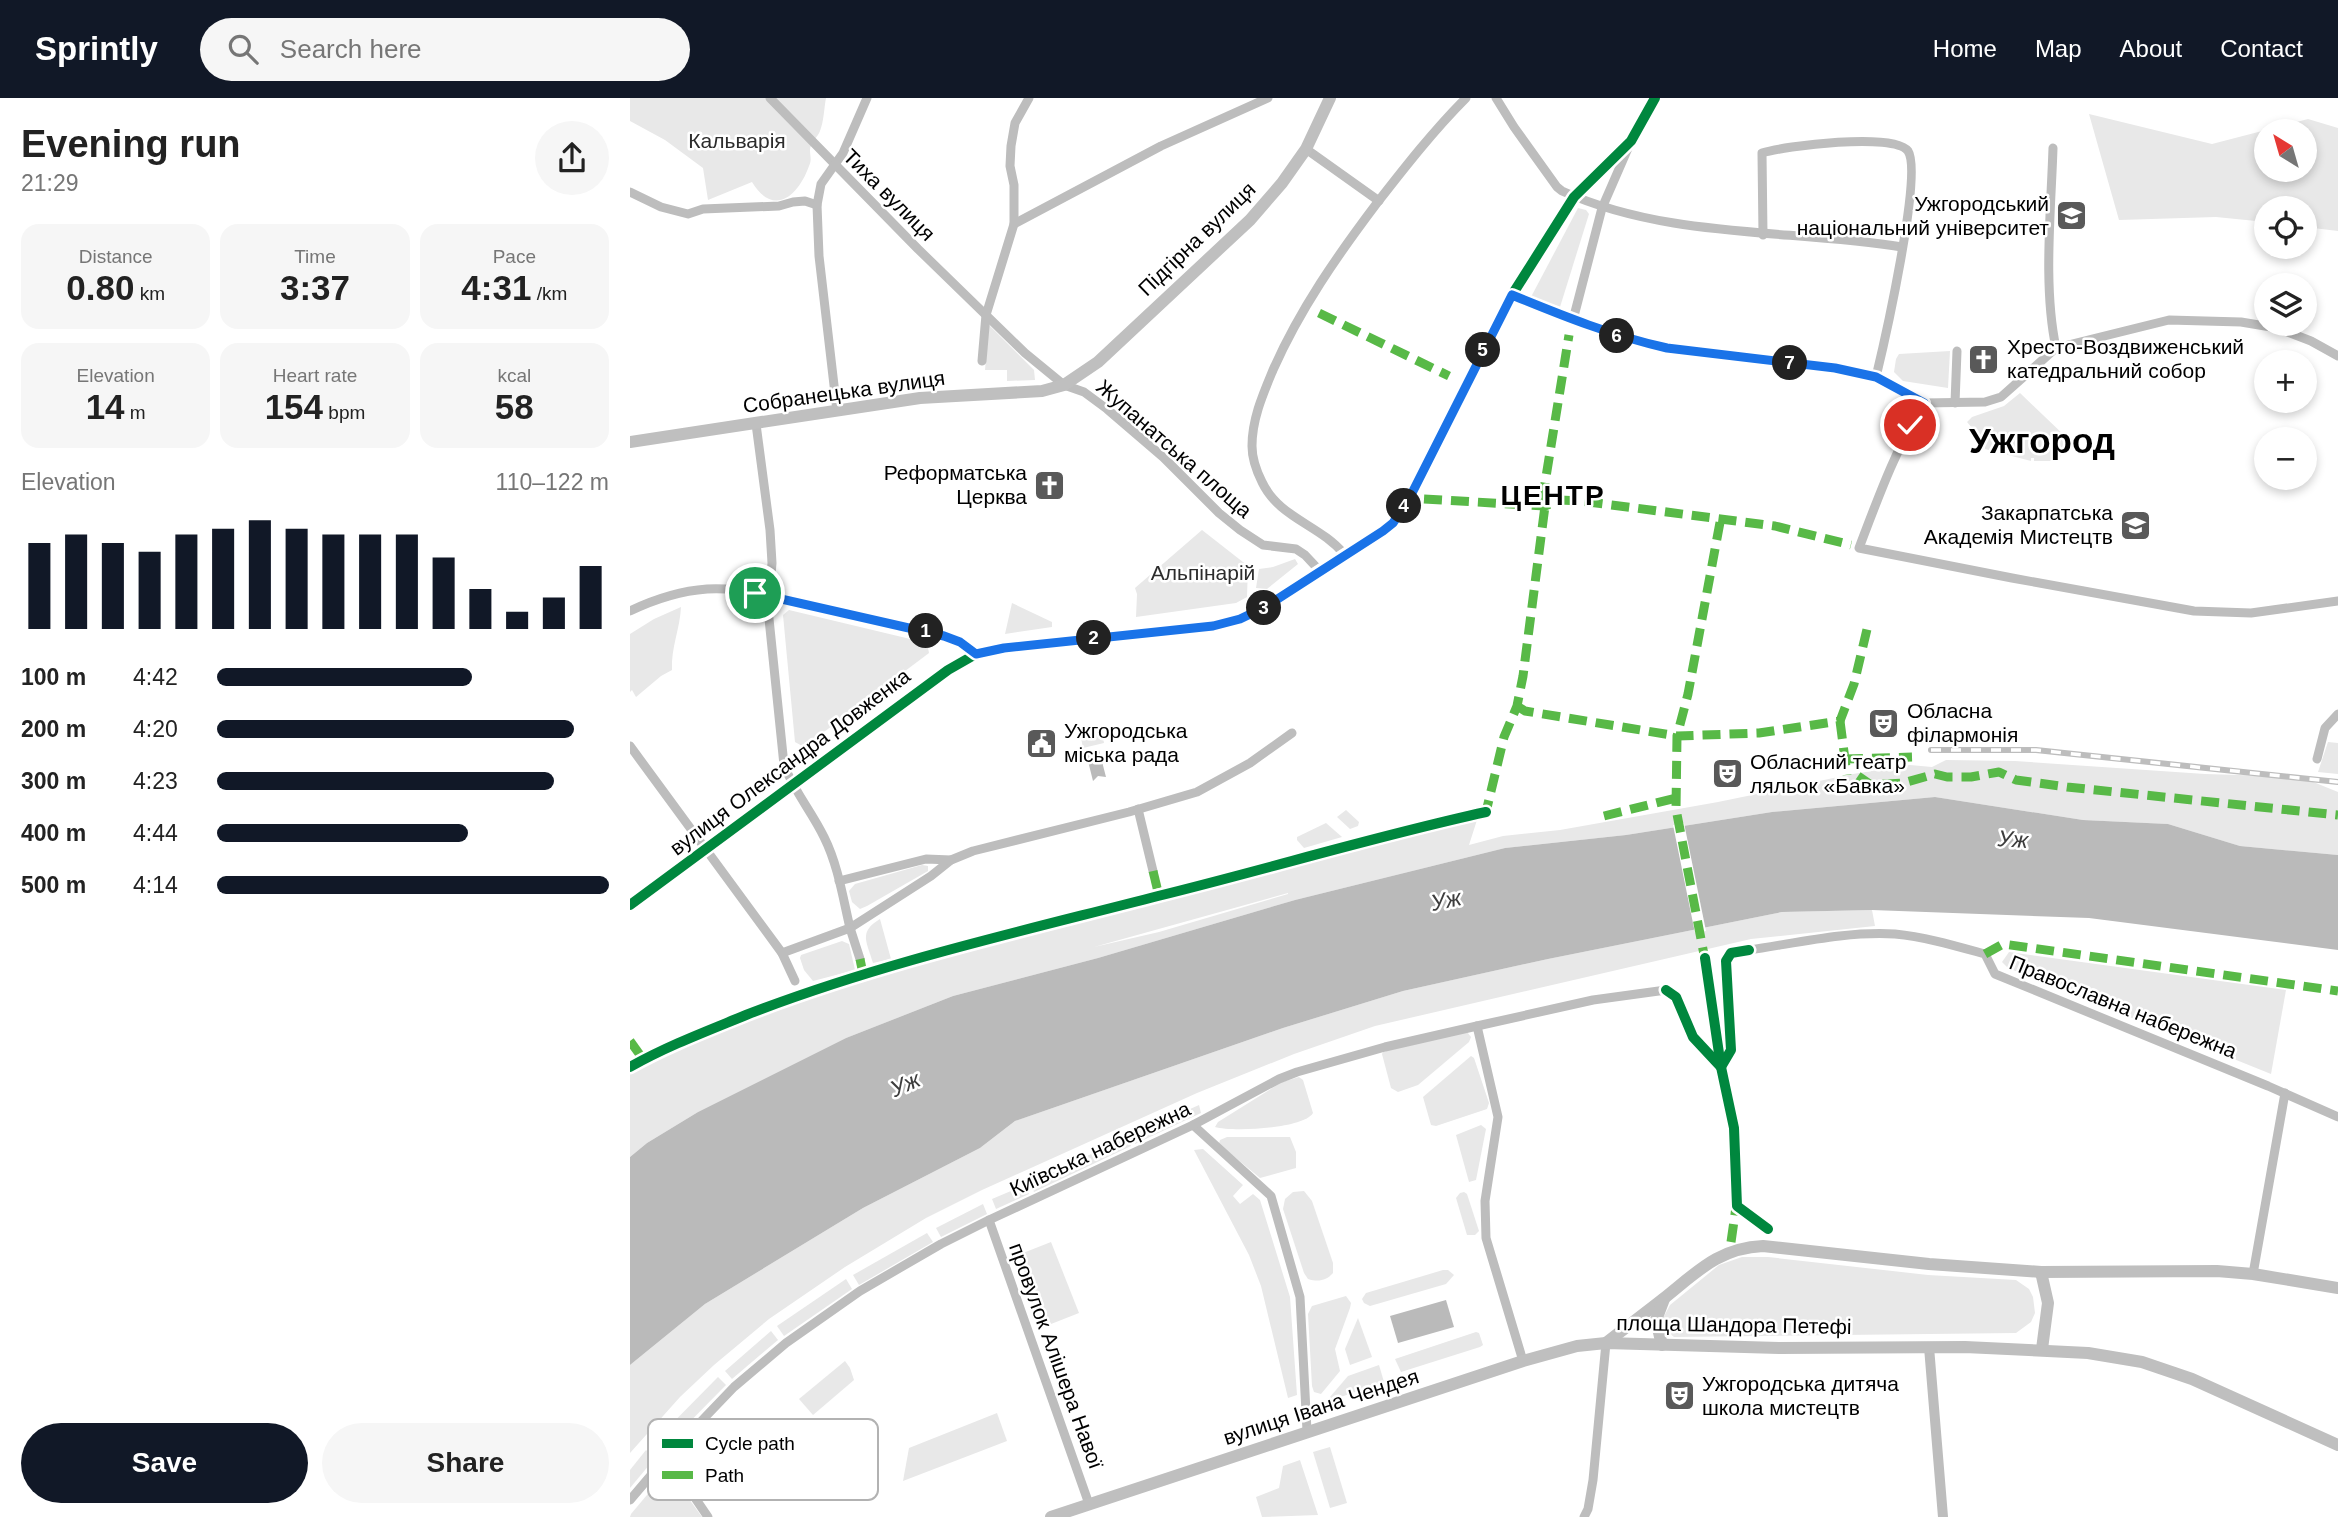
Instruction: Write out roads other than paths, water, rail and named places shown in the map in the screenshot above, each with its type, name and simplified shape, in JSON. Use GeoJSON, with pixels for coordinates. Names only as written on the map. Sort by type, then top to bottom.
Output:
{"type":"FeatureCollection","features":[{"type":"Feature","properties":{"kind":"main road","name":"Підгірна вулиця"},"geometry":{"type":"LineString","coordinates":[[1064,385],[1098,362],[1229,241],[1282,183],[1306,149],[1330,98]]}},
{"type":"Feature","properties":{"kind":"main road","name":"Собранецька вулиця"},"geometry":{"type":"LineString","coordinates":[[630,442],[920,398],[1042,391],[1064,385]]}},
{"type":"Feature","properties":{"kind":"main road","name":"площа Шандора Петефі"},"geometry":{"type":"LineString","coordinates":[[1606,1343],[1700,1268],[1730,1252],[1747,1247],[2041,1272],[2194,1270],[2253,1274],[2338,1288]]}},
{"type":"Feature","properties":{"kind":"main road"},"geometry":{"type":"LineString","coordinates":[[2041,1272],[2048,1303],[2042,1349]]}},
{"type":"Feature","properties":{"kind":"main road"},"geometry":{"type":"LineString","coordinates":[[1662,1345],[1656,1320],[1664,1298]]}},
{"type":"Feature","properties":{"kind":"main road","name":"вулиця Івана Чендея"},"geometry":{"type":"LineString","coordinates":[[1051,1517],[1523,1362],[1577,1346],[1606,1343]]}},
{"type":"Feature","properties":{"kind":"main road","name":"площа Шандора Петефі"},"geometry":{"type":"LineString","coordinates":[[1606,1343],[1779,1348],[2042,1349],[2088,1353],[2142,1362],[2192,1379],[2338,1445]]}},
{"type":"Feature","properties":{"kind":"street","name":"Тиха вулиця"},"geometry":{"type":"LineString","coordinates":[[770,98],[986,315]]}},
{"type":"Feature","properties":{"kind":"street"},"geometry":{"type":"LineString","coordinates":[[837,411],[820,267],[817,205],[821,184],[844,153],[867,98]]}},
{"type":"Feature","properties":{"kind":"street"},"geometry":{"type":"LineString","coordinates":[[982,362],[986,315],[1014,224],[1014,185],[1010,166],[1015,123],[1029,98]]}},
{"type":"Feature","properties":{"kind":"street"},"geometry":{"type":"LineString","coordinates":[[1014,224],[1161,146],[1268,98]]}},
{"type":"Feature","properties":{"kind":"street"},"geometry":{"type":"LineString","coordinates":[[1345,554],[1315,527],[1293,517],[1271,496],[1262,483],[1252,447],[1255,422],[1263,393],[1305,306],[1341,251],[1379,201],[1421,148],[1466,98]]}},
{"type":"Feature","properties":{"kind":"street"},"geometry":{"type":"LineString","coordinates":[[1496,98],[1552,181],[1562,191],[1602,208],[1653,219],[1763,234],[1861,241],[1902,247]]}},
{"type":"Feature","properties":{"kind":"street"},"geometry":{"type":"LineString","coordinates":[[1573,320],[1602,208],[1631,141],[1655,98]]}},
{"type":"Feature","properties":{"kind":"street"},"geometry":{"type":"LineString","coordinates":[[630,611],[678,593],[709,589],[733,590],[944,636],[960,642],[976,654],[1016,647],[1213,626],[1254,613],[1383,531],[1398,516],[1512,295],[1574,197],[1631,141]]}},
{"type":"Feature","properties":{"kind":"street"},"geometry":{"type":"LineString","coordinates":[[1763,234],[1762,153],[1835,142],[1876,142],[1904,146],[1911,157],[1910,184],[1893,300],[1876,377]]}},
{"type":"Feature","properties":{"kind":"street"},"geometry":{"type":"LineString","coordinates":[[2053,148],[2050,244],[2056,348]]}},
{"type":"Feature","properties":{"kind":"street"},"geometry":{"type":"LineString","coordinates":[[1306,149],[1379,201]]}},
{"type":"Feature","properties":{"kind":"street"},"geometry":{"type":"LineString","coordinates":[[630,192],[661,207],[688,215],[703,209],[779,206],[805,201],[817,205]]}},
{"type":"Feature","properties":{"kind":"street"},"geometry":{"type":"LineString","coordinates":[[1512,295],[1622,337],[1667,348],[1835,368],[1876,377],[1924,403],[1984,402],[2001,397],[2056,348],[2169,320],[2241,322],[2277,328],[2311,341],[2338,356]]}},
{"type":"Feature","properties":{"kind":"street","name":"Жупанатська площа"},"geometry":{"type":"LineString","coordinates":[[986,315],[1025,353],[1064,385],[1084,392],[1107,409],[1163,457],[1219,513],[1240,530],[1263,545],[1296,549],[1319,570]]}},
{"type":"Feature","properties":{"kind":"street"},"geometry":{"type":"LineString","coordinates":[[1955,403],[1957,351]]}},
{"type":"Feature","properties":{"kind":"street"},"geometry":{"type":"LineString","coordinates":[[1924,403],[1910,425],[1859,548],[2012,579],[2194,611],[2251,613],[2336,601],[2338,592]]}},
{"type":"Feature","properties":{"kind":"street"},"geometry":{"type":"LineString","coordinates":[[756,424],[771,541],[772,578],[768,609],[783,765],[791,784],[825,838],[860,959]]}},
{"type":"Feature","properties":{"kind":"street","name":"вулиця Олександра Довженка"},"geometry":{"type":"LineString","coordinates":[[630,905],[948,670],[976,654]]}},
{"type":"Feature","properties":{"kind":"street"},"geometry":{"type":"LineString","coordinates":[[2318,759],[2325,728],[2338,714]]}},
{"type":"Feature","properties":{"kind":"street"},"geometry":{"type":"LineString","coordinates":[[782,953],[850,928],[932,876],[951,860],[973,851],[1197,792],[1250,763],[1292,733]]}},
{"type":"Feature","properties":{"kind":"street"},"geometry":{"type":"LineString","coordinates":[[630,747],[782,953],[795,981]]}},
{"type":"Feature","properties":{"kind":"street"},"geometry":{"type":"LineString","coordinates":[[1138,809],[1153,871]]}},
{"type":"Feature","properties":{"kind":"street"},"geometry":{"type":"LineString","coordinates":[[838,881],[926,859],[951,860]]}},
{"type":"Feature","properties":{"kind":"street","name":"Православна набережна"},"geometry":{"type":"LineString","coordinates":[[1749,950],[1846,936],[1882,934],[1938,941],[1986,954],[1995,974],[2285,1093]]}},
{"type":"Feature","properties":{"kind":"street","name":"Київська набережна"},"geometry":{"type":"LineString","coordinates":[[703,1419],[734,1387],[786,1343],[860,1291],[941,1244],[1193,1125],[1279,1079],[1385,1047],[1592,1000],[1666,990]]}},
{"type":"Feature","properties":{"kind":"street"},"geometry":{"type":"LineString","coordinates":[[1477,1026],[1497,1117],[1485,1202],[1486,1238],[1523,1362]]}},
{"type":"Feature","properties":{"kind":"street"},"geometry":{"type":"LineString","coordinates":[[2253,1274],[2285,1093],[2338,1117]]}},
{"type":"Feature","properties":{"kind":"street"},"geometry":{"type":"LineString","coordinates":[[1193,1125],[1271,1196],[1300,1297],[1307,1431]]}},
{"type":"Feature","properties":{"kind":"street","name":"провулок Алішера Навої"},"geometry":{"type":"LineString","coordinates":[[989,1220],[1089,1504]]}},
{"type":"Feature","properties":{"kind":"street"},"geometry":{"type":"LineString","coordinates":[[1584,1517],[1593,1480],[1606,1343]]}},
{"type":"Feature","properties":{"kind":"street"},"geometry":{"type":"LineString","coordinates":[[1929,1347],[1943,1517]]}},
{"type":"Feature","properties":{"kind":"street","name":"Київська набережна"},"geometry":{"type":"LineString","coordinates":[[630,1500],[648,1479]]}},
{"type":"Feature","properties":{"kind":"street"},"geometry":{"type":"LineString","coordinates":[[696,1500],[708,1517]]}},
{"type":"Feature","properties":{"kind":"water"},"geometry":{"type":"Polygon","coordinates":[[[1099,750],[1106,777],[1098,776],[1093,781],[1086,753],[1093,755],[1099,750]]]}},
{"type":"Feature","properties":{"kind":"water","name":"Уж"},"geometry":{"type":"Polygon","coordinates":[[[1935,797],[2083,820],[2168,824],[2240,846],[2338,855],[2338,950],[2089,918],[1872,910],[1782,912],[1403,991],[1283,1028],[1015,1121],[980,1148],[863,1208],[705,1304],[630,1365],[630,1157],[647,1143],[698,1112],[846,1038],[953,996],[1098,958],[1295,900],[1505,848],[1626,835],[1772,812],[1935,797]]]}},
{"type":"Feature","properties":{"kind":"water"},"geometry":{"type":"Polygon","coordinates":[[[1446,1300],[1454,1327],[1398,1343],[1390,1316],[1446,1300]]]}},
{"type":"Feature","properties":{"kind":"railway"},"geometry":{"type":"LineString","coordinates":[[1931,750],[2036,750],[2338,782]]}},
{"type":"Feature","properties":{"kind":"place","name":"Ужгородський національний університет"},"geometry":{"type":"Point","coordinates":[2072,216]}},
{"type":"Feature","properties":{"kind":"place","name":"Хресто-Воздвиженський катедральний собор"},"geometry":{"type":"Point","coordinates":[1984,359]}},
{"type":"Feature","properties":{"kind":"place","name":"Реформатська Церква"},"geometry":{"type":"Point","coordinates":[1050,485]}},
{"type":"Feature","properties":{"kind":"place","name":"Закарпатська Академія Мистецтв"},"geometry":{"type":"Point","coordinates":[2136,525]}},
{"type":"Feature","properties":{"kind":"place","name":"Обласна філармонія"},"geometry":{"type":"Point","coordinates":[1884,723]}},
{"type":"Feature","properties":{"kind":"place","name":"Ужгородська міська рада"},"geometry":{"type":"Point","coordinates":[1041,743]}},
{"type":"Feature","properties":{"kind":"place","name":"Обласний театр ляльок «Бавка»"},"geometry":{"type":"Point","coordinates":[1727,774]}},
{"type":"Feature","properties":{"kind":"place","name":"Ужгородська дитяча школа мистецтв"},"geometry":{"type":"Point","coordinates":[1679,1396]}},
{"type":"Feature","properties":{"kind":"district","name":"Ужгород"},"geometry":{"type":"Point","coordinates":[2042,441]}},
{"type":"Feature","properties":{"kind":"district","name":"ЦЕНТР"},"geometry":{"type":"Point","coordinates":[1553,495]}},
{"type":"Feature","properties":{"kind":"park label","name":"Кальварія"},"geometry":{"type":"Point","coordinates":[737,141]}},
{"type":"Feature","properties":{"kind":"park label","name":"Альпінарій"},"geometry":{"type":"Point","coordinates":[1203,573]}}]}
